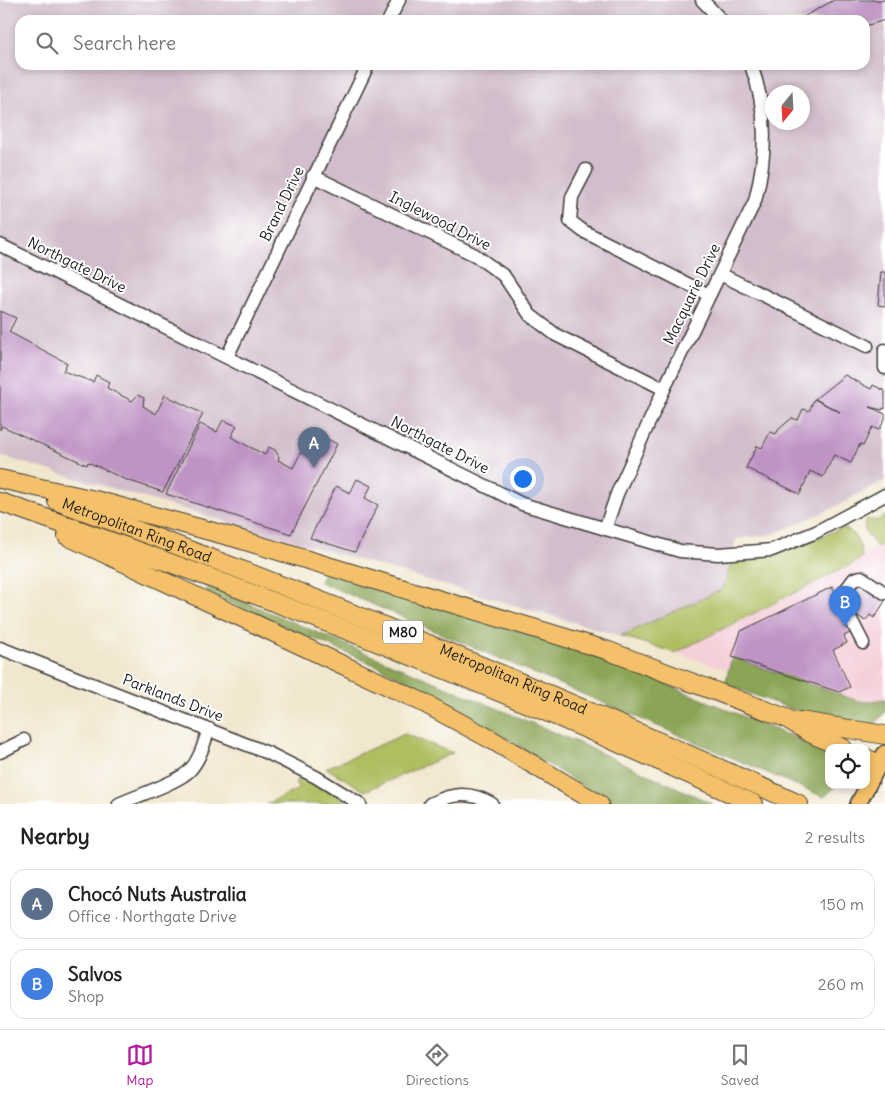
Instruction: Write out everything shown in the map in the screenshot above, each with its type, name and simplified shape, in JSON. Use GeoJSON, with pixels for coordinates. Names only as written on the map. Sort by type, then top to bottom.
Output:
{"type":"FeatureCollection","features":[{"type":"Feature","properties":{"kind":"highway"},"geometry":{"type":"LineString","coordinates":[[0,480],[95,500],[232,538],[606,650],[786,718],[885,735]]}},
{"type":"Feature","properties":{"kind":"highway","name":"Metropolitan Ring Road"},"geometry":{"type":"LineString","coordinates":[[0,480],[174,543],[386,625],[613,720],[798,804]]}},
{"type":"Feature","properties":{"kind":"highway"},"geometry":{"type":"LineString","coordinates":[[0,502],[422,702],[492,740],[599,804]]}},
{"type":"Feature","properties":{"kind":"highway","name":"Metropolitan Ring Road"},"geometry":{"type":"LineString","coordinates":[[0,502],[142,551],[391,647],[610,739],[754,804]]}},
{"type":"Feature","properties":{"kind":"highway"},"geometry":{"type":"LineString","coordinates":[[786,718],[810,733],[834,744]]}},
{"type":"Feature","properties":{"kind":"main road"},"geometry":{"type":"LineString","coordinates":[[858,804],[879,761]]}},
{"type":"Feature","properties":{"kind":"street"},"geometry":{"type":"LineString","coordinates":[[392,15],[399,0]]}},
{"type":"Feature","properties":{"kind":"street"},"geometry":{"type":"LineString","coordinates":[[702,0],[716,15]]}},
{"type":"Feature","properties":{"kind":"street","name":"Brand Drive"},"geometry":{"type":"LineString","coordinates":[[227,357],[366,70]]}},
{"type":"Feature","properties":{"kind":"street","name":"Macquarie Drive"},"geometry":{"type":"LineString","coordinates":[[606,529],[617,494],[664,389],[755,201],[762,174],[765,122],[762,100],[752,70]]}},
{"type":"Feature","properties":{"kind":"street"},"geometry":{"type":"LineString","coordinates":[[586,170],[572,197],[570,221],[583,231],[709,295]]}},
{"type":"Feature","properties":{"kind":"street","name":"Inglewood Drive"},"geometry":{"type":"LineString","coordinates":[[314,176],[475,255],[504,276],[530,315],[556,335],[664,389]]}},
{"type":"Feature","properties":{"kind":"street","name":"Northgate Drive"},"geometry":{"type":"LineString","coordinates":[[0,245],[522,504],[680,551],[718,554],[772,550],[816,532],[885,494]]}},
{"type":"Feature","properties":{"kind":"street"},"geometry":{"type":"LineString","coordinates":[[720,274],[867,346]]}},
{"type":"Feature","properties":{"kind":"street"},"geometry":{"type":"LineString","coordinates":[[885,350],[885,368]]}},
{"type":"Feature","properties":{"kind":"street"},"geometry":{"type":"LineString","coordinates":[[866,642],[842,598],[856,578],[864,578],[885,593]]}},
{"type":"Feature","properties":{"kind":"street","name":"Parklands Drive"},"geometry":{"type":"LineString","coordinates":[[0,648],[209,729],[290,763],[360,804]]}},
{"type":"Feature","properties":{"kind":"street"},"geometry":{"type":"LineString","coordinates":[[119,804],[178,778],[190,770],[199,756],[209,729]]}},
{"type":"Feature","properties":{"kind":"street"},"geometry":{"type":"LineString","coordinates":[[0,752],[24,740]]}},
{"type":"Feature","properties":{"kind":"street"},"geometry":{"type":"LineString","coordinates":[[430,804],[457,794],[465,794],[481,798],[492,804]]}},
{"type":"Feature","properties":{"kind":"shaded area"},"geometry":{"type":"Polygon","coordinates":[[[0,0],[885,0],[885,480],[831,509],[773,534],[736,539],[723,589],[621,636],[0,456],[0,0]]]}},
{"type":"Feature","properties":{"kind":"shaded area"},"geometry":{"type":"Polygon","coordinates":[[[885,543],[885,699],[865,702],[858,701],[733,657],[728,670],[675,653],[855,564],[862,556],[885,543]]]}},
{"type":"Feature","properties":{"kind":"green space"},"geometry":{"type":"Polygon","coordinates":[[[885,516],[885,543],[877,547],[867,534],[864,526],[866,519],[876,521],[885,516]]]}},
{"type":"Feature","properties":{"kind":"green space"},"geometry":{"type":"Polygon","coordinates":[[[842,528],[853,534],[860,547],[862,556],[858,561],[675,653],[621,636],[723,589],[732,561],[790,549],[842,528]]]}},
{"type":"Feature","properties":{"kind":"green space"},"geometry":{"type":"Polygon","coordinates":[[[326,569],[598,656],[825,750],[825,789],[833,789],[824,797],[320,582],[326,569]]]}},
{"type":"Feature","properties":{"kind":"green space"},"geometry":{"type":"Polygon","coordinates":[[[207,586],[579,743],[713,804],[612,804],[465,713],[382,668],[205,592],[207,586]]]}},
{"type":"Feature","properties":{"kind":"green space"},"geometry":{"type":"Polygon","coordinates":[[[732,657],[858,701],[865,702],[885,699],[885,712],[873,726],[802,713],[725,684],[732,657]]]}},
{"type":"Feature","properties":{"kind":"green space"},"geometry":{"type":"Polygon","coordinates":[[[405,734],[453,753],[365,791],[326,768],[405,734]]]}},
{"type":"Feature","properties":{"kind":"green space"},"geometry":{"type":"Polygon","coordinates":[[[303,775],[351,804],[266,804],[299,789],[295,782],[303,775]]]}},
{"type":"Feature","properties":{"kind":"building"},"geometry":{"type":"Polygon","coordinates":[[[834,0],[885,0],[885,20],[870,24],[870,15],[807,15],[834,0]]]}},
{"type":"Feature","properties":{"kind":"building"},"geometry":{"type":"Polygon","coordinates":[[[881,272],[885,272],[885,306],[878,305],[881,272]]]}},
{"type":"Feature","properties":{"kind":"building"},"geometry":{"type":"Polygon","coordinates":[[[0,311],[16,318],[9,332],[67,363],[63,371],[93,382],[96,375],[109,382],[107,388],[132,401],[138,395],[144,398],[143,406],[156,414],[165,395],[203,414],[163,492],[124,479],[88,462],[87,465],[2,426],[0,430],[0,311]]]}},
{"type":"Feature","properties":{"kind":"building"},"geometry":{"type":"Polygon","coordinates":[[[845,375],[871,389],[873,385],[885,391],[885,409],[870,407],[885,414],[885,419],[879,430],[872,427],[863,446],[860,444],[851,463],[834,455],[823,477],[810,471],[800,494],[746,468],[757,446],[762,448],[770,432],[776,434],[792,418],[798,420],[803,409],[809,411],[814,399],[840,412],[815,399],[845,375]]]}},
{"type":"Feature","properties":{"kind":"building"},"geometry":{"type":"Polygon","coordinates":[[[223,420],[237,426],[231,437],[265,455],[269,447],[275,450],[279,457],[278,460],[293,468],[312,431],[337,444],[291,534],[166,494],[200,424],[217,432],[223,420]]]}},
{"type":"Feature","properties":{"kind":"building"},"geometry":{"type":"Polygon","coordinates":[[[357,479],[371,486],[365,498],[378,505],[355,552],[310,538],[336,486],[350,493],[357,479]]]}},
{"type":"Feature","properties":{"kind":"building"},"geometry":{"type":"Polygon","coordinates":[[[862,581],[885,601],[874,618],[870,615],[865,621],[852,611],[846,603],[849,589],[862,581]]]}},
{"type":"Feature","properties":{"kind":"building"},"geometry":{"type":"Polygon","coordinates":[[[832,587],[854,631],[844,636],[847,643],[833,650],[850,687],[839,692],[732,657],[741,631],[832,587]]]}},
{"type":"Feature","properties":{"kind":"place","name":"Chocó Nuts Australia"},"geometry":{"type":"Point","coordinates":[314,468]}},
{"type":"Feature","properties":{"kind":"place","name":"Salvos"},"geometry":{"type":"Point","coordinates":[845,627]}}]}
